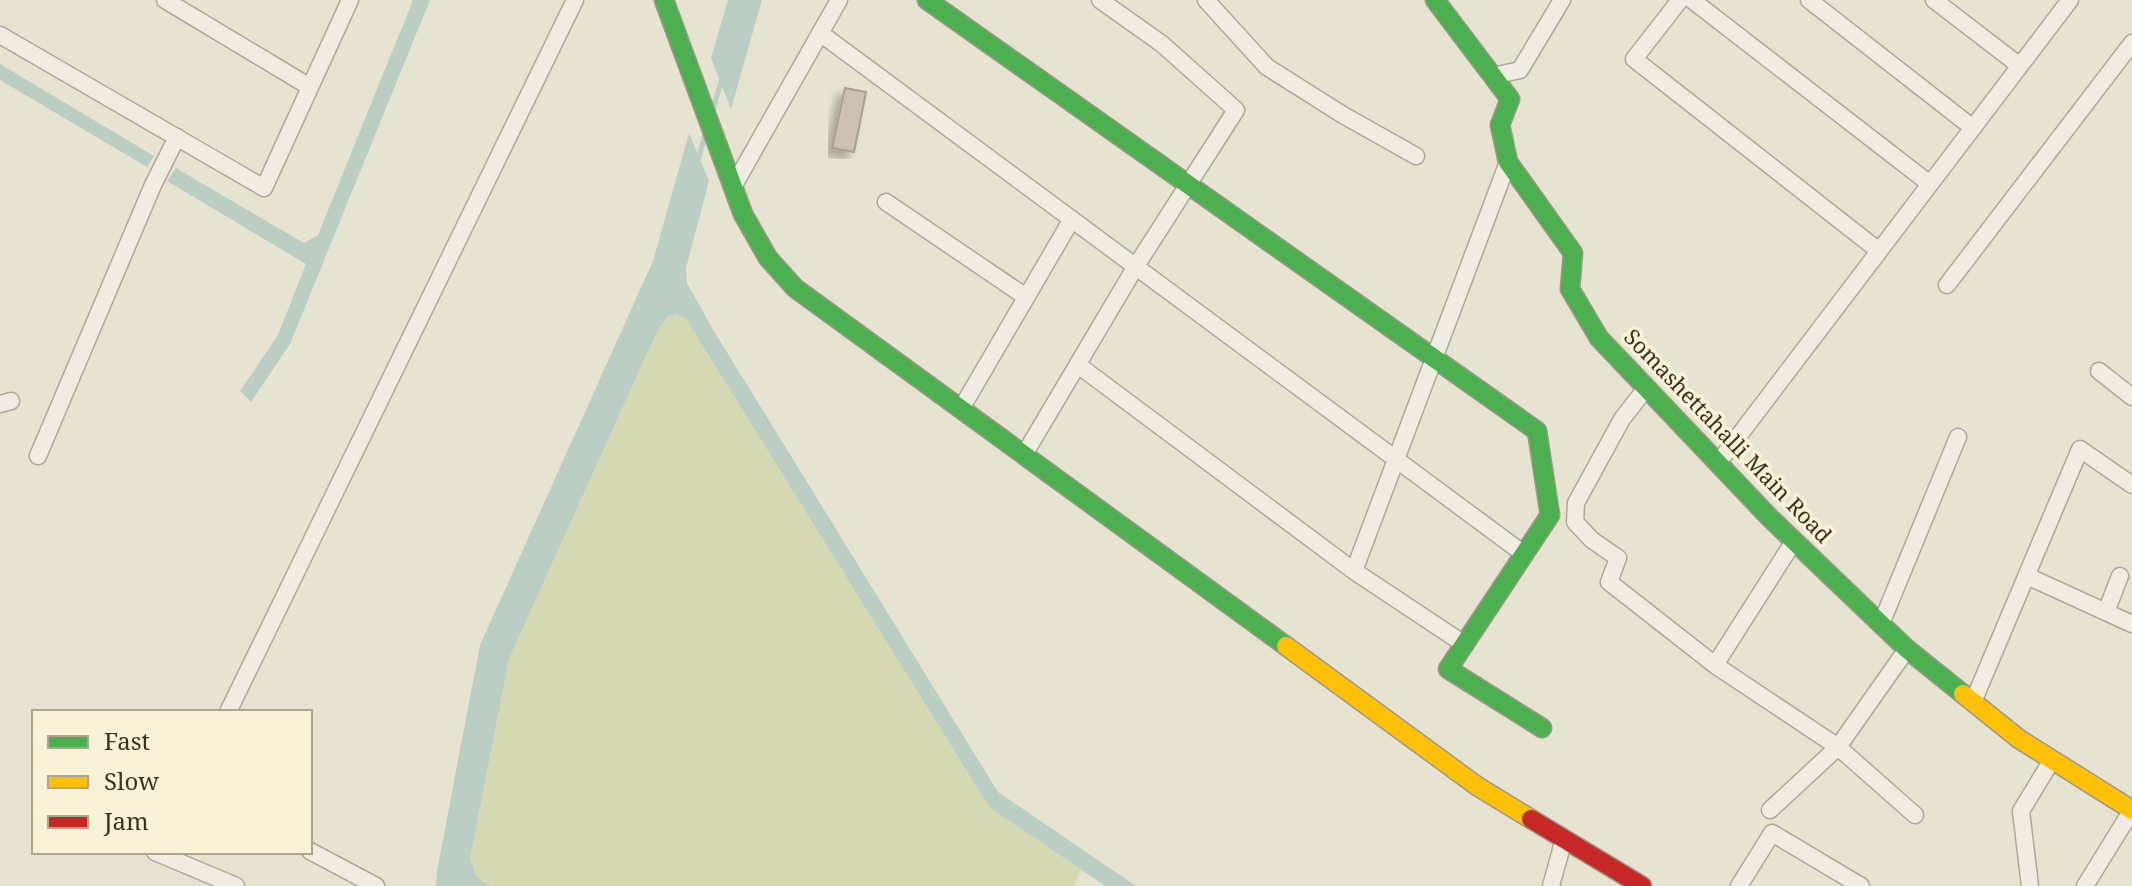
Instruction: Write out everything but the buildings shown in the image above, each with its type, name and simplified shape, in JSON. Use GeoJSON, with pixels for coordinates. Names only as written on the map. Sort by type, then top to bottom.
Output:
{"type":"FeatureCollection","features":[{"type":"Feature","properties":{"kind":"street"},"geometry":{"type":"LineString","coordinates":[[165,0],[310,87]]}},
{"type":"Feature","properties":{"kind":"street"},"geometry":{"type":"LineString","coordinates":[[0,35],[264,188],[350,0]]}},
{"type":"Feature","properties":{"kind":"street"},"geometry":{"type":"LineString","coordinates":[[229,710],[575,0]]}},
{"type":"Feature","properties":{"kind":"street"},"geometry":{"type":"LineString","coordinates":[[664,0],[743,214],[758,244],[795,288],[1477,786],[1642,886]]}},
{"type":"Feature","properties":{"kind":"street"},"geometry":{"type":"LineString","coordinates":[[733,187],[839,0]]}},
{"type":"Feature","properties":{"kind":"street"},"geometry":{"type":"LineString","coordinates":[[927,0],[1537,431],[1550,515],[1448,669],[1542,728]]}},
{"type":"Feature","properties":{"kind":"street"},"geometry":{"type":"LineString","coordinates":[[1024,455],[1136,266],[1236,110],[1162,44],[1100,0]]}},
{"type":"Feature","properties":{"kind":"street"},"geometry":{"type":"LineString","coordinates":[[1206,0],[1267,67],[1416,156]]}},
{"type":"Feature","properties":{"kind":"street","name":"Somashettahalli Main Road"},"geometry":{"type":"LineString","coordinates":[[1435,0],[1510,99],[1500,125],[1508,162],[1573,253],[1570,289],[1599,338],[1794,541],[1907,649],[2019,739],[2132,810]]}},
{"type":"Feature","properties":{"kind":"street"},"geometry":{"type":"LineString","coordinates":[[1493,76],[1520,70],[1562,0]]}},
{"type":"Feature","properties":{"kind":"street"},"geometry":{"type":"LineString","coordinates":[[1680,0],[1634,59],[1879,251]]}},
{"type":"Feature","properties":{"kind":"street"},"geometry":{"type":"LineString","coordinates":[[1692,0],[1930,184]]}},
{"type":"Feature","properties":{"kind":"street"},"geometry":{"type":"LineString","coordinates":[[1809,0],[1973,128]]}},
{"type":"Feature","properties":{"kind":"street"},"geometry":{"type":"LineString","coordinates":[[1934,0],[1953,5],[2020,66]]}},
{"type":"Feature","properties":{"kind":"street"},"geometry":{"type":"LineString","coordinates":[[1718,463],[2070,0]]}},
{"type":"Feature","properties":{"kind":"street"},"geometry":{"type":"LineString","coordinates":[[820,33],[1524,554]]}},
{"type":"Feature","properties":{"kind":"street"},"geometry":{"type":"LineString","coordinates":[[1947,285],[2132,43]]}},
{"type":"Feature","properties":{"kind":"street"},"geometry":{"type":"LineString","coordinates":[[38,456],[153,185],[177,137]]}},
{"type":"Feature","properties":{"kind":"street"},"geometry":{"type":"LineString","coordinates":[[1354,571],[1508,162]]}},
{"type":"Feature","properties":{"kind":"street"},"geometry":{"type":"LineString","coordinates":[[886,202],[1026,297]]}},
{"type":"Feature","properties":{"kind":"street"},"geometry":{"type":"LineString","coordinates":[[961,409],[1072,219]]}},
{"type":"Feature","properties":{"kind":"street"},"geometry":{"type":"LineString","coordinates":[[1078,365],[1354,571],[1464,644]]}},
{"type":"Feature","properties":{"kind":"street"},"geometry":{"type":"LineString","coordinates":[[2099,371],[2132,397]]}},
{"type":"Feature","properties":{"kind":"street"},"geometry":{"type":"LineString","coordinates":[[1647,387],[1622,419],[1576,503],[1575,522],[1592,540],[1618,558],[1609,582],[1715,665],[1838,747],[1915,815]]}},
{"type":"Feature","properties":{"kind":"street"},"geometry":{"type":"LineString","coordinates":[[1881,624],[1958,437]]}},
{"type":"Feature","properties":{"kind":"street"},"geometry":{"type":"LineString","coordinates":[[1973,702],[2080,449],[2132,485]]}},
{"type":"Feature","properties":{"kind":"street"},"geometry":{"type":"LineString","coordinates":[[1715,665],[1794,541]]}},
{"type":"Feature","properties":{"kind":"street"},"geometry":{"type":"LineString","coordinates":[[2027,576],[2132,624]]}},
{"type":"Feature","properties":{"kind":"street"},"geometry":{"type":"LineString","coordinates":[[2106,612],[2120,576]]}},
{"type":"Feature","properties":{"kind":"street"},"geometry":{"type":"LineString","coordinates":[[1770,810],[1838,747],[1907,649]]}},
{"type":"Feature","properties":{"kind":"street"},"geometry":{"type":"LineString","coordinates":[[2030,886],[2021,811],[2052,760]]}},
{"type":"Feature","properties":{"kind":"street"},"geometry":{"type":"LineString","coordinates":[[2085,886],[2132,810]]}},
{"type":"Feature","properties":{"kind":"street"},"geometry":{"type":"LineString","coordinates":[[1739,886],[1772,833],[1861,886]]}},
{"type":"Feature","properties":{"kind":"street"},"geometry":{"type":"LineString","coordinates":[[1551,886],[1564,839]]}},
{"type":"Feature","properties":{"kind":"street"},"geometry":{"type":"LineString","coordinates":[[312,852],[376,886]]}},
{"type":"Feature","properties":{"kind":"street"},"geometry":{"type":"LineString","coordinates":[[160,854],[236,886]]}},
{"type":"Feature","properties":{"kind":"green space"},"geometry":{"type":"Polygon","coordinates":[[[675,314],[686,319],[989,807],[1081,870],[1074,886],[490,886],[477,877],[470,859],[509,659],[655,336],[667,317],[675,314]]]}},
{"type":"Feature","properties":{"kind":"shaded area"},"geometry":{"type":"Polygon","coordinates":[[[413,0],[430,0],[290,344],[251,402],[240,391],[278,335],[306,264],[167,181],[176,168],[304,243],[318,235],[413,0]]]}},
{"type":"Feature","properties":{"kind":"shaded area"},"geometry":{"type":"Polygon","coordinates":[[[728,0],[762,0],[731,109],[711,58],[728,0]]]}},
{"type":"Feature","properties":{"kind":"shaded area"},"geometry":{"type":"Polygon","coordinates":[[[0,64],[154,156],[147,167],[0,80],[0,64]]]}},
{"type":"Feature","properties":{"kind":"shaded area"},"geometry":{"type":"Polygon","coordinates":[[[689,133],[709,181],[686,268],[687,283],[712,328],[998,792],[1136,886],[1105,886],[989,807],[686,319],[675,314],[667,317],[655,336],[509,659],[470,859],[477,877],[490,886],[436,886],[480,645],[653,261],[689,133]]]}},
{"type":"Feature","properties":{"kind":"waterway"},"geometry":{"type":"LineString","coordinates":[[713,110],[722,78]]}},
{"type":"Feature","properties":{"kind":"waterway"},"geometry":{"type":"LineString","coordinates":[[697,164],[705,135]]}},
{"type":"Feature","properties":{"kind":"traffic: fast"},"geometry":{"type":"LineString","coordinates":[[664,0],[743,214],[768,258],[795,288],[1286,646]]}},
{"type":"Feature","properties":{"kind":"traffic: fast"},"geometry":{"type":"LineString","coordinates":[[927,0],[1537,431],[1550,515],[1448,669],[1542,728]]}},
{"type":"Feature","properties":{"kind":"traffic: fast"},"geometry":{"type":"LineString","coordinates":[[1435,0],[1510,99],[1500,125],[1508,162],[1573,253],[1570,289],[1599,338],[1770,518],[1907,649],[1963,694]]}},
{"type":"Feature","properties":{"kind":"traffic: slow"},"geometry":{"type":"LineString","coordinates":[[1286,646],[1477,786],[1531,819]]}},
{"type":"Feature","properties":{"kind":"traffic: slow"},"geometry":{"type":"LineString","coordinates":[[1963,694],[2019,739],[2132,810]]}},
{"type":"Feature","properties":{"kind":"traffic: jam"},"geometry":{"type":"LineString","coordinates":[[1531,819],[1642,886]]}}]}
